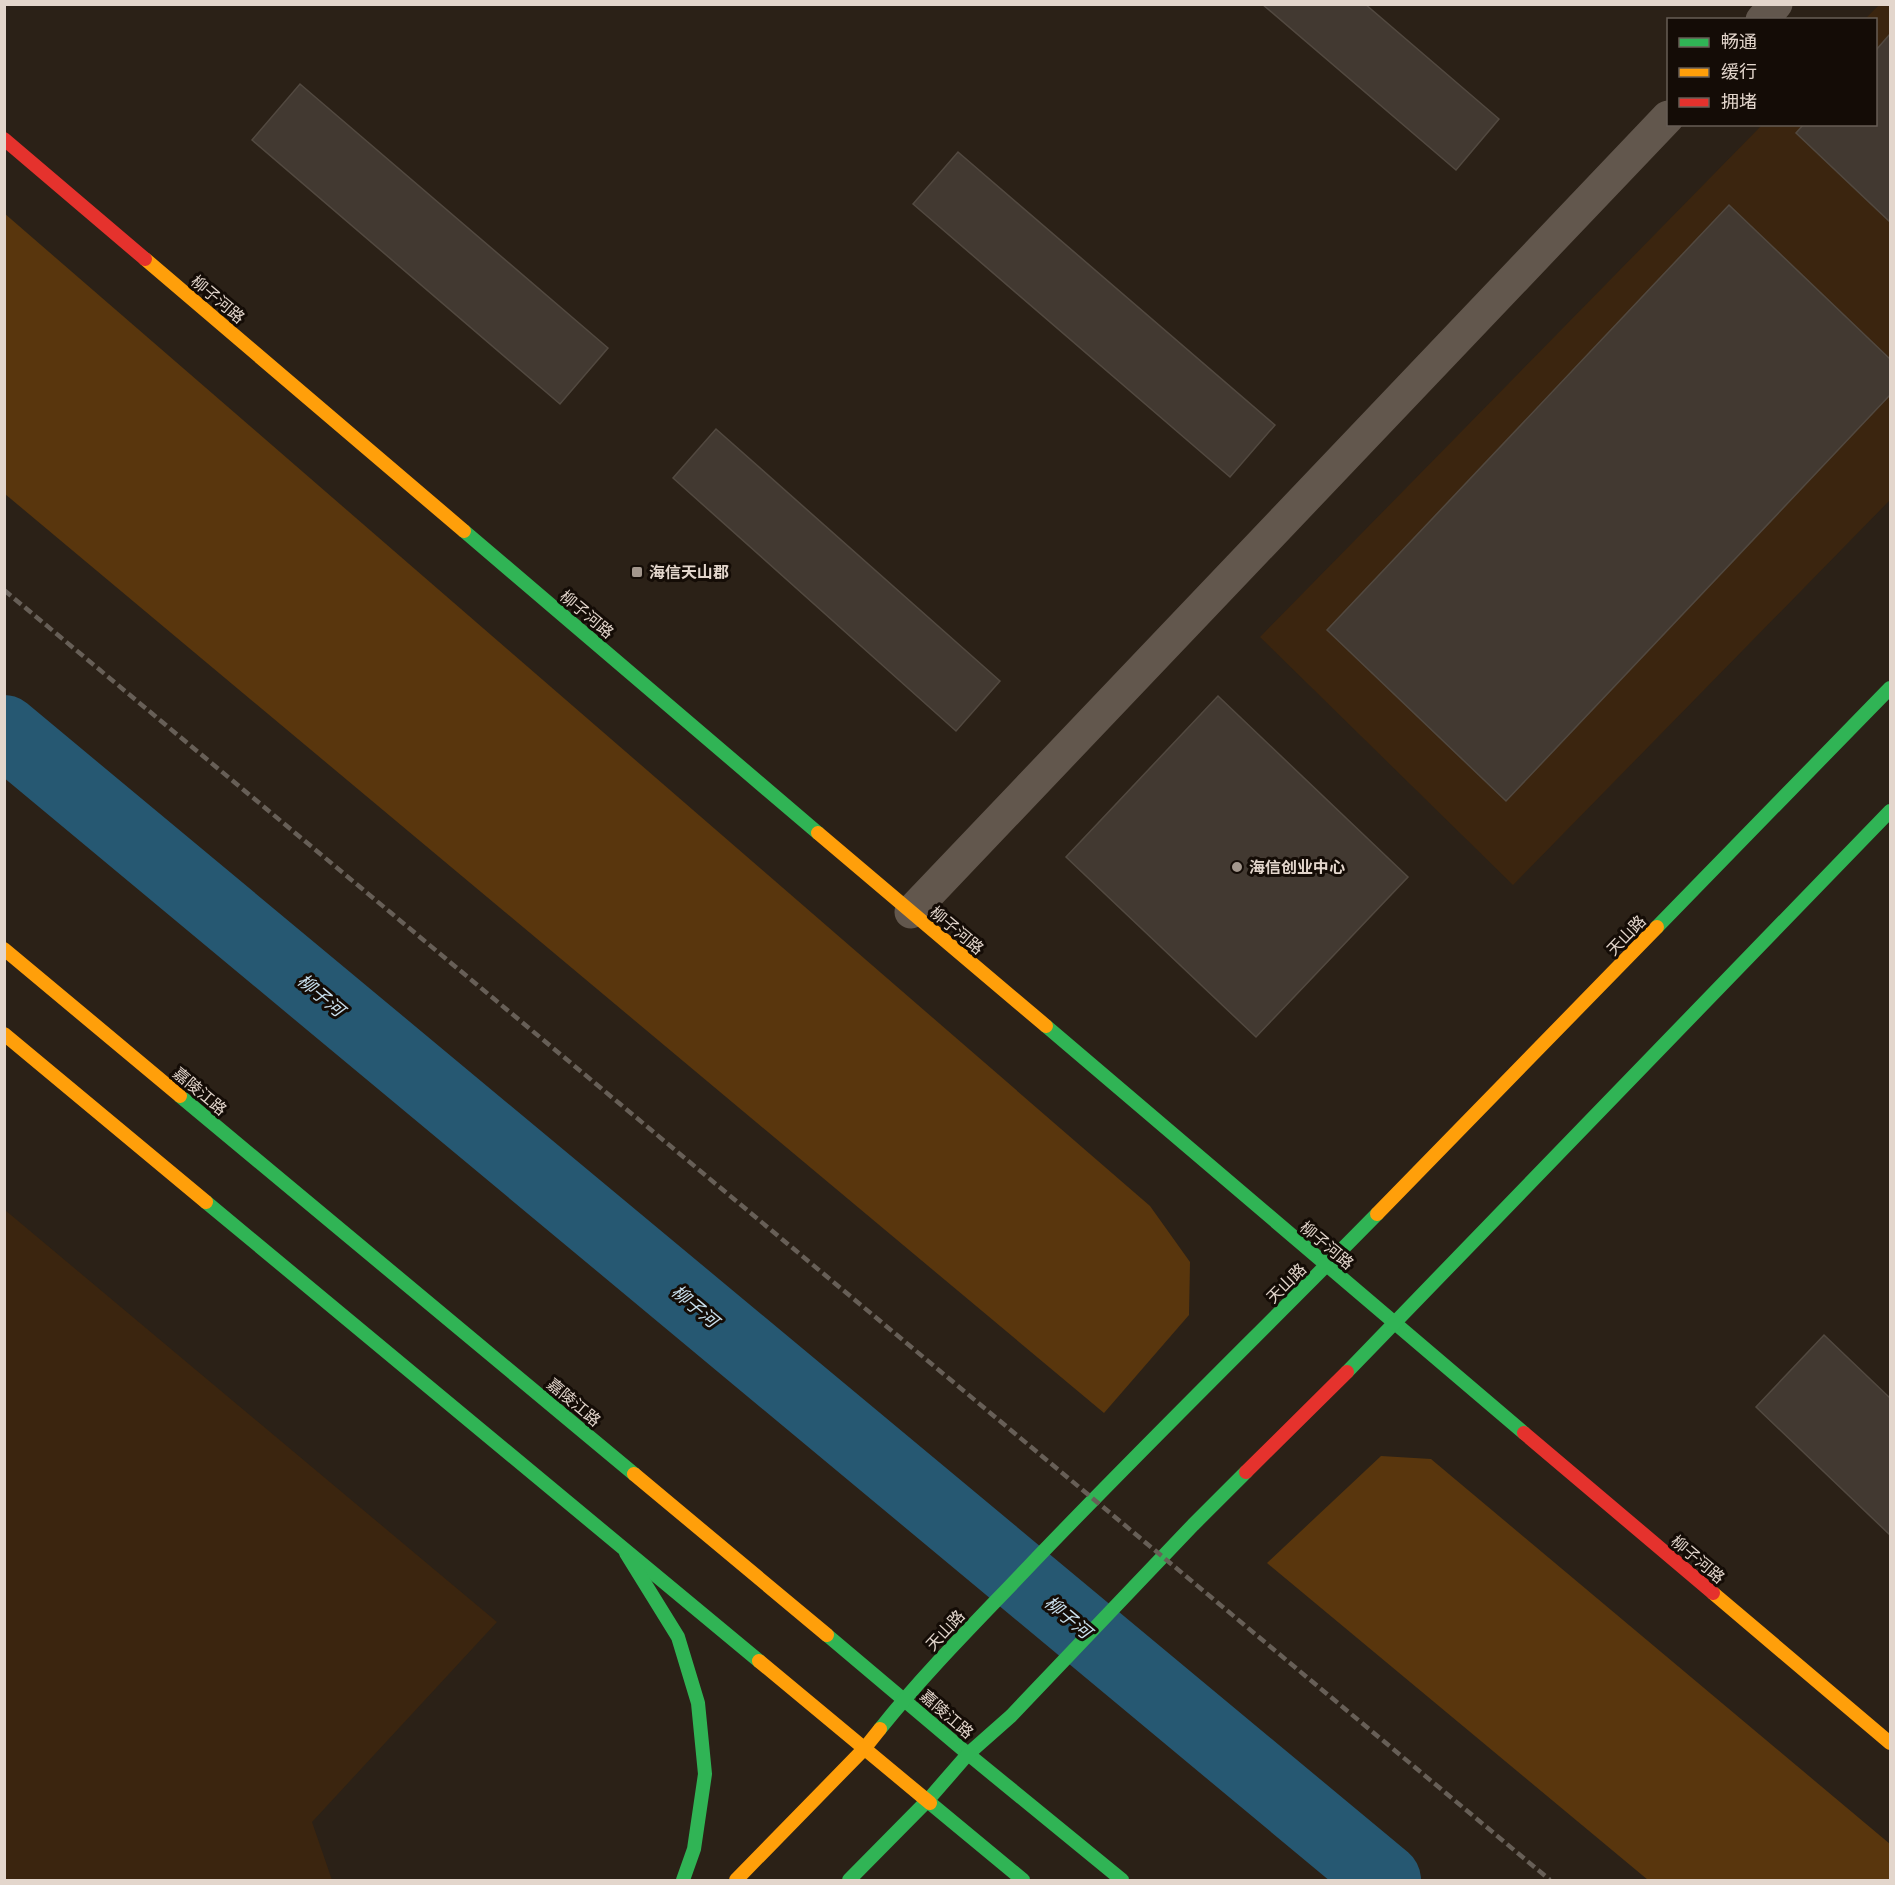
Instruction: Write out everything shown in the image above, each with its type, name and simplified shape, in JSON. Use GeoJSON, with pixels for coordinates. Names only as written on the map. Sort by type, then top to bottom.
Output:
{"type":"FeatureCollection","features":[{"type":"Feature","properties":{"kind":"street"},"geometry":{"type":"LineString","coordinates":[[1764,18],[1776,4]]}},
{"type":"Feature","properties":{"kind":"street"},"geometry":{"type":"LineString","coordinates":[[911,912],[1667,118]]}},
{"type":"Feature","properties":{"kind":"street","name":"柳子河路"},"geometry":{"type":"LineString","coordinates":[[4,139],[1326,1266],[1890,1743]]}},
{"type":"Feature","properties":{"kind":"street","name":"天山路"},"geometry":{"type":"LineString","coordinates":[[736,1881],[864,1749],[904,1699],[947,1652],[1124,1467],[1326,1266],[1890,688]]}},
{"type":"Feature","properties":{"kind":"street"},"geometry":{"type":"LineString","coordinates":[[849,1881],[928,1800],[968,1754],[1011,1716],[1193,1525],[1395,1324],[1890,811]]}},
{"type":"Feature","properties":{"kind":"street","name":"嘉陵江路"},"geometry":{"type":"LineString","coordinates":[[4,949],[1122,1881]]}},
{"type":"Feature","properties":{"kind":"street"},"geometry":{"type":"LineString","coordinates":[[4,1034],[1023,1881]]}},
{"type":"Feature","properties":{"kind":"street"},"geometry":{"type":"LineString","coordinates":[[621,1547],[678,1637],[698,1704],[705,1774],[694,1849],[683,1881]]}},
{"type":"Feature","properties":{"kind":"shaded area"},"geometry":{"type":"Polygon","coordinates":[[[1879,5],[1890,5],[1890,500],[1513,885],[1260,637],[1761,126],[1877,126],[1877,18],[1866,18],[1879,5]]]}},
{"type":"Feature","properties":{"kind":"shaded area"},"geometry":{"type":"Polygon","coordinates":[[[4,213],[1150,1206],[1190,1262],[1189,1315],[1104,1413],[5,494],[4,213]]]}},
{"type":"Feature","properties":{"kind":"shaded area"},"geometry":{"type":"Polygon","coordinates":[[[5,1210],[497,1622],[312,1822],[332,1880],[5,1880],[5,1210]]]}},
{"type":"Feature","properties":{"kind":"shaded area"},"geometry":{"type":"Polygon","coordinates":[[[1381,1456],[1431,1459],[1890,1844],[1890,1880],[1648,1880],[1267,1563],[1381,1456]]]}},
{"type":"Feature","properties":{"kind":"building"},"geometry":{"type":"Polygon","coordinates":[[[1262,4],[1365,4],[1499,119],[1456,170],[1262,4]]]}},
{"type":"Feature","properties":{"kind":"building"},"geometry":{"type":"Polygon","coordinates":[[[1890,34],[1890,222],[1796,133],[1802,126],[1877,126],[1877,49],[1890,34]]]}},
{"type":"Feature","properties":{"kind":"building"},"geometry":{"type":"Polygon","coordinates":[[[300,84],[608,348],[560,404],[252,140],[300,84]]]}},
{"type":"Feature","properties":{"kind":"building"},"geometry":{"type":"Polygon","coordinates":[[[958,152],[1275,425],[1230,477],[913,204],[958,152]]]}},
{"type":"Feature","properties":{"kind":"building"},"geometry":{"type":"Polygon","coordinates":[[[1729,205],[1890,359],[1890,395],[1506,801],[1327,630],[1729,205]]]}},
{"type":"Feature","properties":{"kind":"building"},"geometry":{"type":"Polygon","coordinates":[[[716,429],[1000,681],[956,731],[673,478],[716,429]]]}},
{"type":"Feature","properties":{"kind":"building","name":"海信创业中心"},"geometry":{"type":"Polygon","coordinates":[[[1218,696],[1408,877],[1256,1037],[1066,857],[1218,696]]]}},
{"type":"Feature","properties":{"kind":"building"},"geometry":{"type":"Polygon","coordinates":[[[1824,1335],[1890,1398],[1890,1535],[1756,1407],[1824,1335]]]}},
{"type":"Feature","properties":{"kind":"waterway","name":"柳子河"},"geometry":{"type":"LineString","coordinates":[[4,731],[1385,1880]]}},
{"type":"Feature","properties":{"kind":"railway"},"geometry":{"type":"LineString","coordinates":[[4,590],[1550,1880]]}},
{"type":"Feature","properties":{"kind":"traffic: fast"},"geometry":{"type":"LineString","coordinates":[[464,531],[818,833]]}},
{"type":"Feature","properties":{"kind":"traffic: fast"},"geometry":{"type":"LineString","coordinates":[[1657,927],[1890,688]]}},
{"type":"Feature","properties":{"kind":"traffic: fast"},"geometry":{"type":"LineString","coordinates":[[1347,1372],[1890,811]]}},
{"type":"Feature","properties":{"kind":"traffic: fast"},"geometry":{"type":"LineString","coordinates":[[1046,1026],[1524,1433]]}},
{"type":"Feature","properties":{"kind":"traffic: fast"},"geometry":{"type":"LineString","coordinates":[[180,1096],[634,1474]]}},
{"type":"Feature","properties":{"kind":"traffic: fast"},"geometry":{"type":"LineString","coordinates":[[206,1202],[759,1661]]}},
{"type":"Feature","properties":{"kind":"traffic: fast"},"geometry":{"type":"LineString","coordinates":[[880,1729],[936,1664],[1034,1561],[1377,1214]]}},
{"type":"Feature","properties":{"kind":"traffic: fast"},"geometry":{"type":"LineString","coordinates":[[849,1880],[928,1800],[968,1754],[1011,1716],[1246,1472]]}},
{"type":"Feature","properties":{"kind":"traffic: fast"},"geometry":{"type":"LineString","coordinates":[[626,1553],[678,1637],[698,1703],[705,1774],[694,1849],[683,1880]]}},
{"type":"Feature","properties":{"kind":"traffic: fast"},"geometry":{"type":"LineString","coordinates":[[827,1635],[1122,1880]]}},
{"type":"Feature","properties":{"kind":"traffic: fast"},"geometry":{"type":"LineString","coordinates":[[930,1803],[1023,1880]]}},
{"type":"Feature","properties":{"kind":"traffic: slow"},"geometry":{"type":"LineString","coordinates":[[145,259],[464,531]]}},
{"type":"Feature","properties":{"kind":"traffic: slow"},"geometry":{"type":"LineString","coordinates":[[818,833],[1046,1026]]}},
{"type":"Feature","properties":{"kind":"traffic: slow"},"geometry":{"type":"LineString","coordinates":[[1377,1214],[1657,927]]}},
{"type":"Feature","properties":{"kind":"traffic: slow"},"geometry":{"type":"LineString","coordinates":[[4,949],[180,1096]]}},
{"type":"Feature","properties":{"kind":"traffic: slow"},"geometry":{"type":"LineString","coordinates":[[4,1034],[206,1202]]}},
{"type":"Feature","properties":{"kind":"traffic: slow"},"geometry":{"type":"LineString","coordinates":[[634,1474],[827,1635]]}},
{"type":"Feature","properties":{"kind":"traffic: slow"},"geometry":{"type":"LineString","coordinates":[[1713,1593],[1890,1743]]}},
{"type":"Feature","properties":{"kind":"traffic: slow"},"geometry":{"type":"LineString","coordinates":[[759,1661],[930,1803]]}},
{"type":"Feature","properties":{"kind":"traffic: slow"},"geometry":{"type":"LineString","coordinates":[[736,1880],[864,1749],[880,1729]]}},
{"type":"Feature","properties":{"kind":"traffic: jam"},"geometry":{"type":"LineString","coordinates":[[4,139],[145,259]]}},
{"type":"Feature","properties":{"kind":"traffic: jam"},"geometry":{"type":"LineString","coordinates":[[1246,1472],[1347,1372]]}},
{"type":"Feature","properties":{"kind":"traffic: jam"},"geometry":{"type":"LineString","coordinates":[[1524,1433],[1713,1593]]}},
{"type":"Feature","properties":{"kind":"place","name":"海信天山郡"},"geometry":{"type":"Point","coordinates":[637,572]}},
{"type":"Feature","properties":{"kind":"place","name":"海信创业中心"},"geometry":{"type":"Point","coordinates":[1237,867]}}]}
